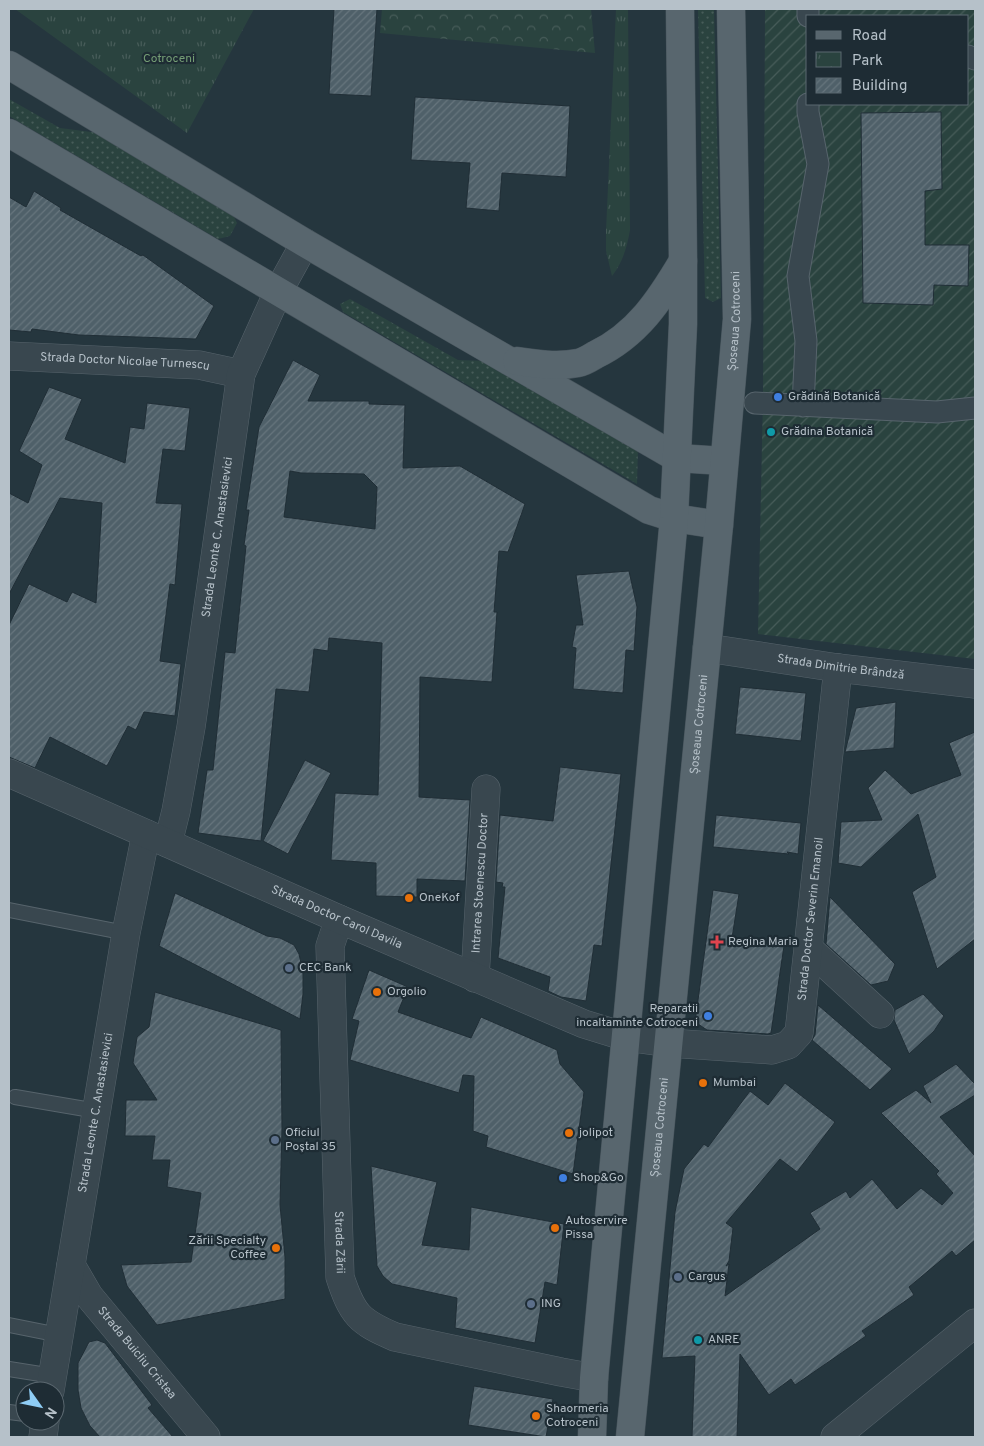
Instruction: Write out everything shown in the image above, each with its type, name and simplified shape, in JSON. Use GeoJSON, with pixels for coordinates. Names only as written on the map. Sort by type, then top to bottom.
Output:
{"type":"FeatureCollection","features":[{"type":"Feature","properties":{"kind":"main road"},"geometry":{"type":"LineString","coordinates":[[592,1437],[594,1378],[674,518],[684,260],[680,9]]}},
{"type":"Feature","properties":{"kind":"main road","name":"Șoseaua Cotroceni"},"geometry":{"type":"LineString","coordinates":[[630,1437],[719,525],[736,319],[731,9]]}},
{"type":"Feature","properties":{"kind":"main road"},"geometry":{"type":"LineString","coordinates":[[9,65],[305,243],[677,458],[724,461]]}},
{"type":"Feature","properties":{"kind":"main road"},"geometry":{"type":"LineString","coordinates":[[9,133],[649,510],[674,518],[719,525]]}},
{"type":"Feature","properties":{"kind":"main road"},"geometry":{"type":"LineString","coordinates":[[507,360],[551,366],[580,363],[610,348],[636,328],[652,311],[684,260]]}},
{"type":"Feature","properties":{"kind":"street"},"geometry":{"type":"LineString","coordinates":[[803,406],[806,341],[798,276],[818,164],[808,105]]}},
{"type":"Feature","properties":{"kind":"street","name":"Strada Leonte C. Anastasievici"},"geometry":{"type":"LineString","coordinates":[[52,1381],[126,933],[157,839],[176,811],[191,727],[241,374],[278,292],[305,243]]}},
{"type":"Feature","properties":{"kind":"street","name":"Strada Doctor Nicolae Turnescu"},"geometry":{"type":"LineString","coordinates":[[9,356],[199,365],[241,374]]}},
{"type":"Feature","properties":{"kind":"street"},"geometry":{"type":"LineString","coordinates":[[755,403],[937,412],[975,408]]}},
{"type":"Feature","properties":{"kind":"street","name":"Strada Dimitrie Brândză"},"geometry":{"type":"LineString","coordinates":[[707,648],[838,668],[975,684]]}},
{"type":"Feature","properties":{"kind":"street","name":"Strada Doctor Severin Emanoil"},"geometry":{"type":"LineString","coordinates":[[669,1043],[772,1050],[788,1045],[800,1033],[838,668]]}},
{"type":"Feature","properties":{"kind":"street","name":"Strada Doctor Carol Davila"},"geometry":{"type":"LineString","coordinates":[[9,773],[339,919],[584,1024],[626,1037],[669,1043]]}},
{"type":"Feature","properties":{"kind":"street","name":"Intrarea Stoenescu Doctor"},"geometry":{"type":"LineString","coordinates":[[475,978],[486,789]]}},
{"type":"Feature","properties":{"kind":"street","name":"Strada Zării"},"geometry":{"type":"LineString","coordinates":[[339,919],[330,946],[340,1278],[347,1300],[356,1314],[371,1327],[395,1337],[594,1378]]}},
{"type":"Feature","properties":{"kind":"street"},"geometry":{"type":"LineString","coordinates":[[809,949],[880,1014]]}},
{"type":"Feature","properties":{"kind":"street","name":"Strada Buicliu Cristea"},"geometry":{"type":"LineString","coordinates":[[70,1265],[90,1296],[206,1437]]}},
{"type":"Feature","properties":{"kind":"street"},"geometry":{"type":"LineString","coordinates":[[835,1437],[975,1323]]}},
{"type":"Feature","properties":{"kind":"lane"},"geometry":{"type":"LineString","coordinates":[[9,910],[126,933]]}},
{"type":"Feature","properties":{"kind":"lane"},"geometry":{"type":"LineString","coordinates":[[15,1097],[97,1111]]}},
{"type":"Feature","properties":{"kind":"lane"},"geometry":{"type":"LineString","coordinates":[[9,1325],[60,1335]]}},
{"type":"Feature","properties":{"kind":"lane"},"geometry":{"type":"LineString","coordinates":[[9,1369],[43,1381]]}},
{"type":"Feature","properties":{"kind":"green space","name":"Cotroceni"},"geometry":{"type":"Polygon","coordinates":[[[15,9],[254,9],[187,133],[15,9]]]}},
{"type":"Feature","properties":{"kind":"green space"},"geometry":{"type":"Polygon","coordinates":[[[382,9],[591,9],[595,53],[380,33],[382,9]]]}},
{"type":"Feature","properties":{"kind":"green space"},"geometry":{"type":"Polygon","coordinates":[[[616,9],[628,9],[630,230],[624,254],[612,276],[606,251],[606,231],[616,9]]]}},
{"type":"Feature","properties":{"kind":"green space"},"geometry":{"type":"Polygon","coordinates":[[[698,9],[714,9],[721,298],[713,302],[705,298],[698,9]]]}},
{"type":"Feature","properties":{"kind":"green space","name":"Grădina Botanică"},"geometry":{"type":"Polygon","coordinates":[[[765,9],[975,9],[975,659],[758,634],[763,396],[765,9]]]}},
{"type":"Feature","properties":{"kind":"green space"},"geometry":{"type":"Polygon","coordinates":[[[9,99],[60,128],[99,133],[231,211],[237,223],[230,236],[218,239],[9,116],[9,99]]]}},
{"type":"Feature","properties":{"kind":"green space"},"geometry":{"type":"Polygon","coordinates":[[[350,299],[458,360],[489,361],[638,448],[637,484],[343,312],[340,304],[350,299]]]}},
{"type":"Feature","properties":{"kind":"building"},"geometry":{"type":"Polygon","coordinates":[[[334,9],[377,9],[371,96],[329,94],[334,9]]]}},
{"type":"Feature","properties":{"kind":"building"},"geometry":{"type":"Polygon","coordinates":[[[415,97],[570,106],[566,177],[502,173],[499,211],[466,208],[470,163],[411,160],[415,97]]]}},
{"type":"Feature","properties":{"kind":"building"},"geometry":{"type":"Polygon","coordinates":[[[941,112],[942,189],[925,191],[925,245],[969,245],[968,286],[934,285],[933,305],[863,303],[861,113],[941,112]]]}},
{"type":"Feature","properties":{"kind":"building"},"geometry":{"type":"Polygon","coordinates":[[[34,191],[61,208],[60,210],[141,256],[143,255],[214,306],[196,339],[79,335],[32,329],[31,332],[9,330],[9,197],[26,207],[34,191]]]}},
{"type":"Feature","properties":{"kind":"building"},"geometry":{"type":"Polygon","coordinates":[[[293,360],[320,375],[308,401],[369,401],[369,404],[405,405],[403,468],[460,466],[525,504],[508,552],[499,551],[494,612],[497,612],[492,682],[420,677],[419,797],[470,800],[465,881],[417,879],[417,897],[376,896],[376,863],[331,860],[335,793],[378,795],[382,643],[329,638],[328,651],[314,649],[309,692],[276,689],[261,841],[198,833],[207,770],[213,770],[225,652],[235,653],[246,546],[244,545],[249,510],[246,510],[259,427],[293,360]],[[290,471],[284,517],[375,529],[377,487],[364,474],[301,473],[290,471]]]}},
{"type":"Feature","properties":{"kind":"building"},"geometry":{"type":"Polygon","coordinates":[[[49,387],[82,399],[65,439],[125,463],[130,427],[144,429],[147,403],[190,408],[185,451],[163,449],[156,503],[182,504],[175,585],[170,584],[160,661],[181,664],[175,716],[144,712],[136,730],[128,726],[107,766],[50,737],[35,768],[9,757],[9,625],[29,584],[67,602],[72,592],[96,603],[102,503],[60,498],[9,594],[9,493],[28,503],[42,465],[19,451],[49,387]]]}},
{"type":"Feature","properties":{"kind":"building"},"geometry":{"type":"Polygon","coordinates":[[[629,571],[637,607],[634,651],[626,650],[623,693],[573,689],[576,648],[572,647],[576,625],[583,625],[576,575],[629,571]]]}},
{"type":"Feature","properties":{"kind":"building"},"geometry":{"type":"Polygon","coordinates":[[[740,687],[806,693],[801,741],[735,734],[740,687]]]}},
{"type":"Feature","properties":{"kind":"building"},"geometry":{"type":"Polygon","coordinates":[[[896,702],[894,748],[845,752],[856,708],[896,702]]]}},
{"type":"Feature","properties":{"kind":"building"},"geometry":{"type":"Polygon","coordinates":[[[975,732],[975,939],[937,969],[912,892],[936,877],[918,814],[861,867],[838,863],[841,822],[882,820],[868,788],[885,770],[911,794],[961,775],[949,743],[975,732]]]}},
{"type":"Feature","properties":{"kind":"building"},"geometry":{"type":"Polygon","coordinates":[[[305,760],[331,773],[288,854],[263,841],[305,760]]]}},
{"type":"Feature","properties":{"kind":"building"},"geometry":{"type":"Polygon","coordinates":[[[560,767],[621,774],[602,946],[594,945],[586,1001],[561,997],[548,991],[550,977],[498,958],[505,887],[502,887],[503,883],[496,882],[500,815],[553,821],[560,767]]]}},
{"type":"Feature","properties":{"kind":"building"},"geometry":{"type":"Polygon","coordinates":[[[716,815],[801,823],[798,854],[713,847],[716,815]]]}},
{"type":"Feature","properties":{"kind":"building"},"geometry":{"type":"Polygon","coordinates":[[[713,890],[739,894],[732,938],[784,946],[771,1033],[707,1030],[695,1022],[713,890]]]}},
{"type":"Feature","properties":{"kind":"building"},"geometry":{"type":"Polygon","coordinates":[[[175,893],[267,936],[280,938],[294,945],[299,954],[303,972],[300,1019],[159,946],[175,893]]]}},
{"type":"Feature","properties":{"kind":"building"},"geometry":{"type":"Polygon","coordinates":[[[830,897],[895,964],[888,981],[871,985],[826,944],[830,897]]]}},
{"type":"Feature","properties":{"kind":"building"},"geometry":{"type":"Polygon","coordinates":[[[369,970],[408,987],[398,1012],[471,1038],[481,1017],[557,1050],[560,1064],[584,1092],[573,1174],[486,1147],[488,1136],[473,1131],[474,1076],[463,1075],[459,1093],[350,1060],[359,1021],[352,1019],[369,970]]]}},
{"type":"Feature","properties":{"kind":"building"},"geometry":{"type":"Polygon","coordinates":[[[155,992],[281,1030],[282,1129],[280,1205],[285,1257],[285,1299],[157,1325],[127,1286],[121,1265],[191,1262],[201,1193],[167,1187],[170,1160],[152,1160],[155,1136],[125,1136],[126,1100],[157,1100],[133,1063],[137,1037],[149,1027],[155,992]]]}},
{"type":"Feature","properties":{"kind":"building"},"geometry":{"type":"Polygon","coordinates":[[[923,994],[944,1016],[934,1031],[909,1054],[894,1020],[895,1010],[923,994]]]}},
{"type":"Feature","properties":{"kind":"building"},"geometry":{"type":"Polygon","coordinates":[[[818,1005],[892,1069],[870,1090],[812,1040],[815,1035],[818,1005]]]}},
{"type":"Feature","properties":{"kind":"building"},"geometry":{"type":"Polygon","coordinates":[[[956,1064],[975,1084],[975,1095],[940,1117],[975,1156],[975,1240],[956,1256],[952,1251],[909,1287],[914,1295],[862,1331],[866,1336],[795,1385],[791,1379],[769,1395],[740,1354],[737,1437],[692,1437],[695,1356],[662,1358],[675,1212],[684,1169],[704,1144],[708,1147],[750,1091],[768,1105],[785,1083],[835,1122],[797,1172],[780,1159],[726,1223],[733,1228],[729,1261],[726,1266],[729,1264],[725,1296],[820,1229],[810,1213],[846,1191],[850,1198],[872,1179],[897,1209],[921,1188],[942,1205],[953,1193],[936,1174],[939,1171],[881,1113],[916,1090],[931,1103],[923,1086],[956,1064]]]}},
{"type":"Feature","properties":{"kind":"building"},"geometry":{"type":"Polygon","coordinates":[[[371,1166],[437,1182],[422,1245],[469,1250],[471,1207],[564,1224],[557,1285],[545,1282],[535,1343],[455,1328],[457,1298],[392,1284],[383,1276],[377,1266],[371,1166]]]}},
{"type":"Feature","properties":{"kind":"building"},"geometry":{"type":"Polygon","coordinates":[[[97,1340],[105,1343],[152,1405],[148,1408],[173,1437],[100,1437],[90,1426],[81,1408],[78,1390],[78,1363],[89,1342],[97,1340]]]}},
{"type":"Feature","properties":{"kind":"building"},"geometry":{"type":"Polygon","coordinates":[[[474,1386],[553,1399],[546,1437],[468,1425],[474,1386]]]}},
{"type":"Feature","properties":{"kind":"place","name":"Grădină Botanică"},"geometry":{"type":"Point","coordinates":[778,397]}},
{"type":"Feature","properties":{"kind":"place","name":"Grădina Botanică"},"geometry":{"type":"Point","coordinates":[771,432]}},
{"type":"Feature","properties":{"kind":"place","name":"OneKof"},"geometry":{"type":"Point","coordinates":[409,898]}},
{"type":"Feature","properties":{"kind":"place","name":"Regina Maria"},"geometry":{"type":"Point","coordinates":[717,942]}},
{"type":"Feature","properties":{"kind":"place","name":"CEC Bank"},"geometry":{"type":"Point","coordinates":[289,968]}},
{"type":"Feature","properties":{"kind":"place","name":"Orgolio"},"geometry":{"type":"Point","coordinates":[377,992]}},
{"type":"Feature","properties":{"kind":"place","name":"Reparatii incaltaminte Cotroceni"},"geometry":{"type":"Point","coordinates":[708,1016]}},
{"type":"Feature","properties":{"kind":"place","name":"Mumbai"},"geometry":{"type":"Point","coordinates":[703,1083]}},
{"type":"Feature","properties":{"kind":"place","name":"jolipot"},"geometry":{"type":"Point","coordinates":[569,1133]}},
{"type":"Feature","properties":{"kind":"place","name":"Oficiul Poștal 35"},"geometry":{"type":"Point","coordinates":[275,1140]}},
{"type":"Feature","properties":{"kind":"place","name":"Shop&Go"},"geometry":{"type":"Point","coordinates":[563,1178]}},
{"type":"Feature","properties":{"kind":"place","name":"Autoservire Pissa"},"geometry":{"type":"Point","coordinates":[555,1228]}},
{"type":"Feature","properties":{"kind":"place","name":"Zării Specialty Coffee"},"geometry":{"type":"Point","coordinates":[276,1248]}},
{"type":"Feature","properties":{"kind":"place","name":"Cargus"},"geometry":{"type":"Point","coordinates":[678,1277]}},
{"type":"Feature","properties":{"kind":"place","name":"ING"},"geometry":{"type":"Point","coordinates":[531,1304]}},
{"type":"Feature","properties":{"kind":"place","name":"ANRE"},"geometry":{"type":"Point","coordinates":[698,1340]}},
{"type":"Feature","properties":{"kind":"place","name":"Shaormeria Cotroceni"},"geometry":{"type":"Point","coordinates":[536,1416]}}]}
